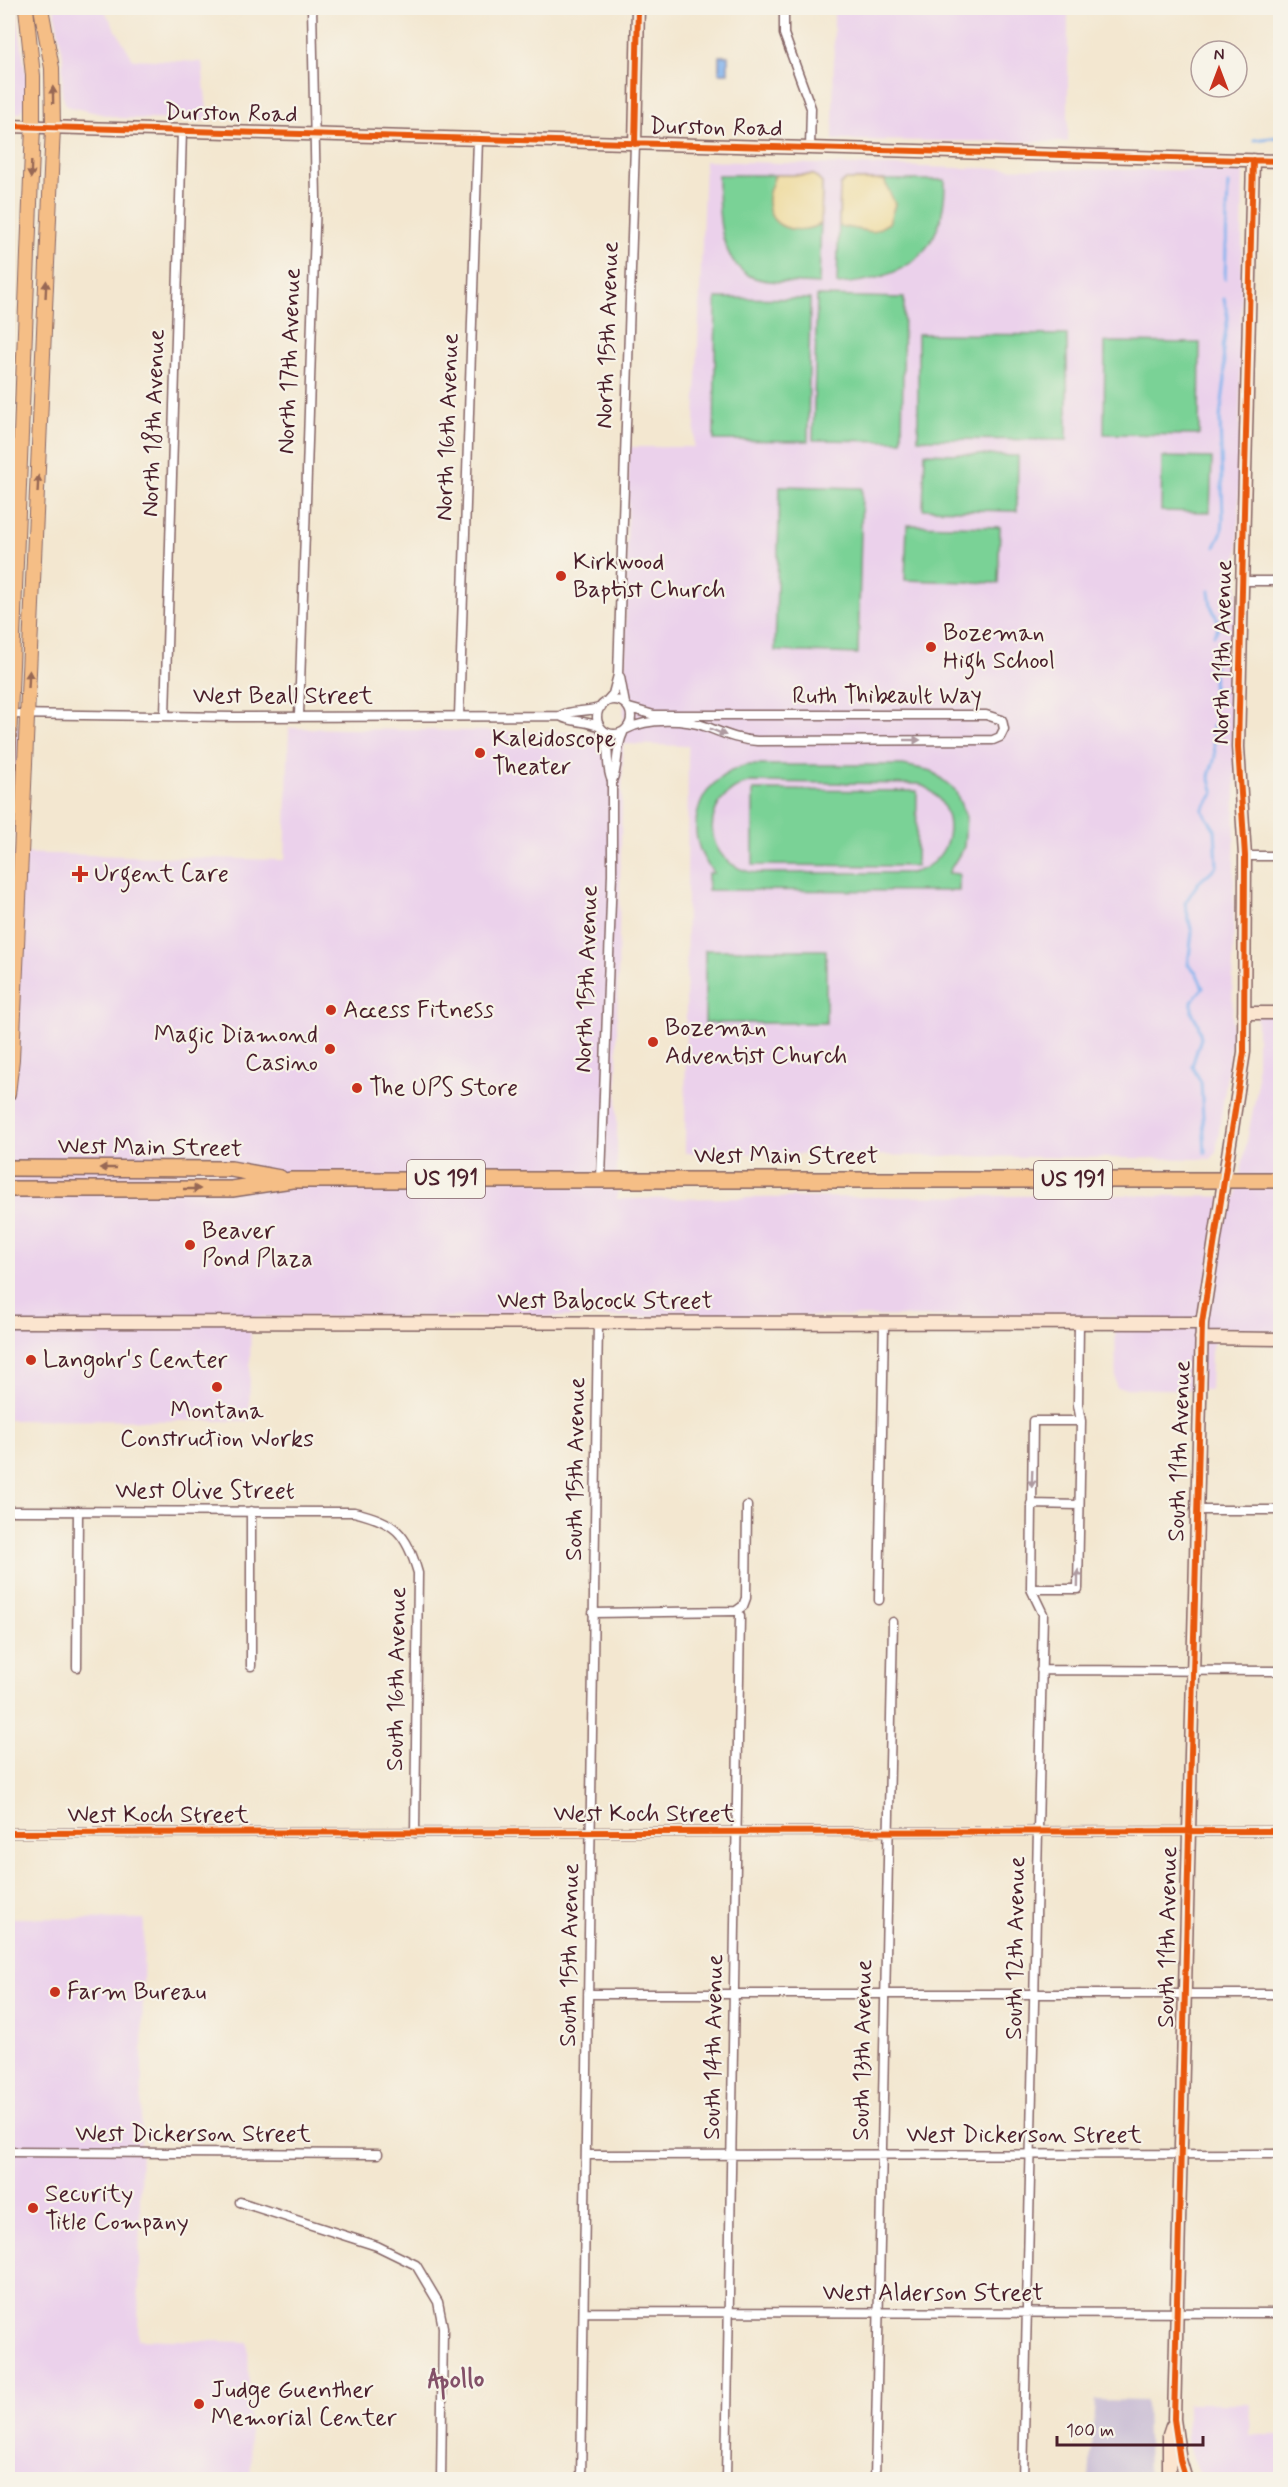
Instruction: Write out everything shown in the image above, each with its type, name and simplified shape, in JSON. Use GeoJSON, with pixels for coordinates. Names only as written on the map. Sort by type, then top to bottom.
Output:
{"type":"FeatureCollection","features":[{"type":"Feature","properties":{"kind":"highway","name":"West Main Street"},"geometry":{"type":"LineString","coordinates":[[8,1168],[231,1169],[292,1180]]}},
{"type":"Feature","properties":{"kind":"highway","name":"West Main Street"},"geometry":{"type":"LineString","coordinates":[[8,1189],[232,1189],[292,1180],[1281,1180]]}},
{"type":"Feature","properties":{"kind":"main road"},"geometry":{"type":"LineString","coordinates":[[8,768],[33,126],[33,76],[26,8]]}},
{"type":"Feature","properties":{"kind":"main road"},"geometry":{"type":"LineString","coordinates":[[8,1094],[12,1059],[54,126],[52,68],[41,8]]}},
{"type":"Feature","properties":{"kind":"street","name":"North 17th Avenue"},"geometry":{"type":"LineString","coordinates":[[299,716],[316,134],[312,8]]}},
{"type":"Feature","properties":{"kind":"street","name":"North 15th Avenue"},"geometry":{"type":"LineString","coordinates":[[603,705],[613,694],[618,664],[638,8]]}},
{"type":"Feature","properties":{"kind":"street"},"geometry":{"type":"LineString","coordinates":[[784,8],[784,34],[811,108],[810,148]]}},
{"type":"Feature","properties":{"kind":"street","name":"Durston Road"},"geometry":{"type":"LineString","coordinates":[[8,126],[1281,161]]}},
{"type":"Feature","properties":{"kind":"street","name":"North 18th Avenue"},"geometry":{"type":"LineString","coordinates":[[165,716],[182,131]]}},
{"type":"Feature","properties":{"kind":"street","name":"North 16th Avenue"},"geometry":{"type":"LineString","coordinates":[[459,716],[478,139]]}},
{"type":"Feature","properties":{"kind":"street","name":"North 11th Avenue"},"geometry":{"type":"LineString","coordinates":[[1224,1180],[1241,1080],[1244,1013],[1245,856],[1238,747],[1253,160]]}},
{"type":"Feature","properties":{"kind":"street"},"geometry":{"type":"LineString","coordinates":[[1243,581],[1281,581]]}},
{"type":"Feature","properties":{"kind":"street","name":"North 15th Avenue"},"geometry":{"type":"LineString","coordinates":[[618,664],[627,706]]}},
{"type":"Feature","properties":{"kind":"street"},"geometry":{"type":"LineString","coordinates":[[615,700],[627,706],[632,719],[625,731],[611,735],[601,728],[597,718],[603,705],[615,700]]}},
{"type":"Feature","properties":{"kind":"street","name":"West Beall Street"},"geometry":{"type":"LineString","coordinates":[[9,714],[560,716],[566,712],[588,712],[603,705]]}},
{"type":"Feature","properties":{"kind":"street","name":"Ruth Thibeault Way"},"geometry":{"type":"LineString","coordinates":[[625,731],[645,723],[693,724],[738,739],[757,741],[993,740],[1000,737],[1004,729],[1002,720],[986,715],[654,715],[627,706]]}},
{"type":"Feature","properties":{"kind":"street","name":"West Beall Street"},"geometry":{"type":"LineString","coordinates":[[560,716],[566,720],[588,722],[601,728]]}},
{"type":"Feature","properties":{"kind":"street","name":"North 15th Avenue"},"geometry":{"type":"LineString","coordinates":[[601,728],[608,741],[608,772],[612,781]]}},
{"type":"Feature","properties":{"kind":"street","name":"North 15th Avenue"},"geometry":{"type":"LineString","coordinates":[[601,1179],[612,874],[612,781],[615,774],[616,750],[625,731]]}},
{"type":"Feature","properties":{"kind":"street"},"geometry":{"type":"LineString","coordinates":[[1245,856],[1281,856]]}},
{"type":"Feature","properties":{"kind":"street"},"geometry":{"type":"LineString","coordinates":[[1244,1013],[1281,1013]]}},
{"type":"Feature","properties":{"kind":"street","name":"South 11th Avenue"},"geometry":{"type":"LineString","coordinates":[[1186,2480],[1180,2460],[1174,2419],[1186,1995],[1195,1510],[1202,1323],[1224,1180]]}},
{"type":"Feature","properties":{"kind":"street","name":"West Babcock Street"},"geometry":{"type":"LineString","coordinates":[[8,1322],[1202,1323]]}},
{"type":"Feature","properties":{"kind":"street","name":"South 15th Avenue"},"geometry":{"type":"LineString","coordinates":[[581,2480],[598,1322]]}},
{"type":"Feature","properties":{"kind":"street"},"geometry":{"type":"LineString","coordinates":[[879,1600],[884,1322]]}},
{"type":"Feature","properties":{"kind":"street"},"geometry":{"type":"LineString","coordinates":[[1031,1588],[1078,1588],[1081,1421],[1078,1405],[1079,1322]]}},
{"type":"Feature","properties":{"kind":"street"},"geometry":{"type":"LineString","coordinates":[[1201,1338],[1281,1339]]}},
{"type":"Feature","properties":{"kind":"street","name":"South 12th Avenue"},"geometry":{"type":"LineString","coordinates":[[1023,2480],[1043,1614],[1031,1588],[1033,1421],[1081,1421]]}},
{"type":"Feature","properties":{"kind":"street"},"geometry":{"type":"LineString","coordinates":[[1031,1504],[1079,1505]]}},
{"type":"Feature","properties":{"kind":"street"},"geometry":{"type":"LineString","coordinates":[[593,1613],[736,1611],[743,1606],[746,1598],[747,1506]]}},
{"type":"Feature","properties":{"kind":"street"},"geometry":{"type":"LineString","coordinates":[[1195,1510],[1281,1510]]}},
{"type":"Feature","properties":{"kind":"street","name":"West Olive Street"},"geometry":{"type":"LineString","coordinates":[[8,1511],[354,1512],[380,1518],[399,1531]]}},
{"type":"Feature","properties":{"kind":"street"},"geometry":{"type":"LineString","coordinates":[[77,1666],[78,1511]]}},
{"type":"Feature","properties":{"kind":"street"},"geometry":{"type":"LineString","coordinates":[[250,1511],[251,1666]]}},
{"type":"Feature","properties":{"kind":"street","name":"South 16th Avenue"},"geometry":{"type":"LineString","coordinates":[[399,1531],[410,1546],[418,1573],[415,1833]]}},
{"type":"Feature","properties":{"kind":"street","name":"South 14th Avenue"},"geometry":{"type":"LineString","coordinates":[[726,2480],[740,1616]]}},
{"type":"Feature","properties":{"kind":"street","name":"South 13th Avenue"},"geometry":{"type":"LineString","coordinates":[[875,2480],[880,2154],[893,1622]]}},
{"type":"Feature","properties":{"kind":"street"},"geometry":{"type":"LineString","coordinates":[[1041,1670],[1281,1671]]}},
{"type":"Feature","properties":{"kind":"street","name":"West Koch Street"},"geometry":{"type":"LineString","coordinates":[[8,1833],[1281,1831]]}},
{"type":"Feature","properties":{"kind":"street"},"geometry":{"type":"LineString","coordinates":[[588,1995],[1281,1995]]}},
{"type":"Feature","properties":{"kind":"street","name":"West Dickerson Street"},"geometry":{"type":"LineString","coordinates":[[8,2152],[378,2154]]}},
{"type":"Feature","properties":{"kind":"street","name":"West Dickerson Street"},"geometry":{"type":"LineString","coordinates":[[587,2155],[1281,2154]]}},
{"type":"Feature","properties":{"kind":"street"},"geometry":{"type":"LineString","coordinates":[[240,2202],[376,2246],[416,2265],[438,2302],[443,2327],[441,2480]]}},
{"type":"Feature","properties":{"kind":"street","name":"West Alderson Street"},"geometry":{"type":"LineString","coordinates":[[585,2312],[1281,2313]]}},
{"type":"Feature","properties":{"kind":"street","name":"South 11th Avenue"},"geometry":{"type":"LineString","coordinates":[[1169,2480],[1169,2435],[1174,2419]]}},
{"type":"Feature","properties":{"kind":"shaded area"},"geometry":{"type":"Polygon","coordinates":[[[8,8],[16,8],[29,93],[20,113],[8,113],[8,8]]]}},
{"type":"Feature","properties":{"kind":"shaded area"},"geometry":{"type":"Polygon","coordinates":[[[54,8],[103,8],[133,59],[202,62],[208,121],[119,118],[66,106],[62,93],[63,56],[54,8]]]}},
{"type":"Feature","properties":{"kind":"shaded area"},"geometry":{"type":"Polygon","coordinates":[[[834,8],[1068,8],[1068,142],[833,140],[834,8]]]}},
{"type":"Feature","properties":{"kind":"shaded area","name":"Bozeman High School"},"geometry":{"type":"Polygon","coordinates":[[[705,161],[959,168],[1243,171],[1232,1039],[1216,1153],[1211,1159],[685,1153],[688,746],[623,744],[629,447],[694,447],[705,161]]]}},
{"type":"Feature","properties":{"kind":"shaded area"},"geometry":{"type":"Polygon","coordinates":[[[8,726],[21,726],[13,853],[285,860],[289,728],[603,733],[623,744],[617,1021],[617,1199],[1122,1195],[1236,1197],[1257,1089],[1257,1013],[1280,1013],[1280,1332],[1216,1331],[1211,1352],[1210,1390],[1116,1388],[1115,1316],[251,1317],[249,1421],[8,1420],[8,726]]]}},
{"type":"Feature","properties":{"kind":"shaded area"},"geometry":{"type":"Polygon","coordinates":[[[8,1918],[144,1919],[138,2339],[248,2342],[251,2479],[8,2480],[8,1918]]]}},
{"type":"Feature","properties":{"kind":"shaded area"},"geometry":{"type":"Polygon","coordinates":[[[1095,2400],[1146,2401],[1148,2479],[1089,2479],[1095,2400]]]}},
{"type":"Feature","properties":{"kind":"shaded area"},"geometry":{"type":"Polygon","coordinates":[[[1187,2403],[1250,2403],[1249,2435],[1280,2435],[1280,2479],[1202,2479],[1187,2444],[1187,2403]]]}},
{"type":"Feature","properties":{"kind":"green space"},"geometry":{"type":"Polygon","coordinates":[[[718,175],[814,175],[822,183],[819,284],[757,279],[739,268],[725,245],[719,217],[718,175]]]}},
{"type":"Feature","properties":{"kind":"green space"},"geometry":{"type":"Polygon","coordinates":[[[846,180],[945,180],[943,206],[938,227],[929,244],[901,269],[861,281],[837,284],[840,185],[846,180]]]}},
{"type":"Feature","properties":{"kind":"green space"},"geometry":{"type":"Polygon","coordinates":[[[817,296],[904,298],[902,441],[813,440],[817,296]]]}},
{"type":"Feature","properties":{"kind":"green space"},"geometry":{"type":"Polygon","coordinates":[[[716,298],[810,299],[808,441],[714,440],[716,298]]]}},
{"type":"Feature","properties":{"kind":"green space"},"geometry":{"type":"Polygon","coordinates":[[[918,334],[1067,335],[1067,440],[918,439],[918,334]]]}},
{"type":"Feature","properties":{"kind":"green space"},"geometry":{"type":"Polygon","coordinates":[[[1105,342],[1200,343],[1199,435],[1104,434],[1105,342]]]}},
{"type":"Feature","properties":{"kind":"green space"},"geometry":{"type":"Polygon","coordinates":[[[925,453],[1018,456],[1017,511],[923,509],[925,453]]]}},
{"type":"Feature","properties":{"kind":"green space"},"geometry":{"type":"Polygon","coordinates":[[[1162,457],[1212,458],[1210,512],[1161,511],[1162,457]]]}},
{"type":"Feature","properties":{"kind":"green space"},"geometry":{"type":"Polygon","coordinates":[[[780,486],[862,488],[858,654],[775,651],[780,486]]]}},
{"type":"Feature","properties":{"kind":"green space"},"geometry":{"type":"Polygon","coordinates":[[[907,525],[1000,527],[998,583],[905,580],[907,525]]]}},
{"type":"Feature","properties":{"kind":"green space"},"geometry":{"type":"Polygon","coordinates":[[[747,765],[903,765],[932,771],[955,790],[966,817],[964,847],[948,873],[959,874],[959,891],[708,890],[708,873],[714,873],[703,857],[697,841],[696,825],[705,794],[730,772],[747,765]],[[751,782],[733,790],[721,801],[714,815],[712,830],[716,845],[725,858],[738,868],[757,873],[911,873],[927,867],[938,857],[946,845],[949,831],[948,818],[942,804],[933,793],[919,784],[751,782]]]}},
{"type":"Feature","properties":{"kind":"green space"},"geometry":{"type":"Polygon","coordinates":[[[753,790],[917,791],[916,866],[753,865],[753,790]]]}},
{"type":"Feature","properties":{"kind":"green space"},"geometry":{"type":"Polygon","coordinates":[[[705,950],[826,950],[826,1023],[705,1023],[705,950]]]}},
{"type":"Feature","properties":{"kind":"sand"},"geometry":{"type":"Polygon","coordinates":[[[775,175],[814,175],[822,183],[821,224],[811,228],[793,229],[777,223],[769,208],[768,197],[775,175]]]}},
{"type":"Feature","properties":{"kind":"sand"},"geometry":{"type":"Polygon","coordinates":[[[846,180],[884,180],[895,204],[889,223],[873,232],[839,226],[840,185],[846,180]]]}},
{"type":"Feature","properties":{"kind":"water"},"geometry":{"type":"Polygon","coordinates":[[[719,56],[728,56],[728,73],[719,73],[719,56]]]}},
{"type":"Feature","properties":{"kind":"waterway"},"geometry":{"type":"LineString","coordinates":[[1254,140],[1280,137]]}},
{"type":"Feature","properties":{"kind":"waterway"},"geometry":{"type":"LineString","coordinates":[[1225,279],[1228,184]]}},
{"type":"Feature","properties":{"kind":"waterway"},"geometry":{"type":"LineString","coordinates":[[1215,547],[1222,531],[1223,519],[1220,418],[1225,379],[1223,348],[1228,318],[1224,299]]}},
{"type":"Feature","properties":{"kind":"waterway"},"geometry":{"type":"LineString","coordinates":[[1209,591],[1211,606],[1220,625],[1214,635]]}},
{"type":"Feature","properties":{"kind":"waterway"},"geometry":{"type":"LineString","coordinates":[[1213,692],[1214,659]]}},
{"type":"Feature","properties":{"kind":"waterway"},"geometry":{"type":"LineString","coordinates":[[1205,1153],[1201,1082],[1192,1066],[1201,1038],[1198,1023],[1192,1013],[1192,1001],[1203,988],[1196,972],[1188,965],[1192,933],[1185,903],[1198,883],[1217,866],[1215,830],[1202,810],[1214,793],[1209,776],[1215,757],[1213,726]]}},
{"type":"Feature","properties":{"kind":"cycle path"},"geometry":{"type":"LineString","coordinates":[[635,144],[638,8]]}},
{"type":"Feature","properties":{"kind":"cycle path"},"geometry":{"type":"LineString","coordinates":[[8,126],[1280,161]]}},
{"type":"Feature","properties":{"kind":"cycle path"},"geometry":{"type":"LineString","coordinates":[[1186,2480],[1180,2460],[1174,2419],[1202,1323],[1244,1052],[1245,856],[1238,747],[1253,160]]}},
{"type":"Feature","properties":{"kind":"cycle path"},"geometry":{"type":"LineString","coordinates":[[8,1833],[1280,1831]]}},
{"type":"Feature","properties":{"kind":"place","name":"Kirkwood Baptist Church"},"geometry":{"type":"Point","coordinates":[561,576]}},
{"type":"Feature","properties":{"kind":"place","name":"Bozeman High School"},"geometry":{"type":"Point","coordinates":[931,647]}},
{"type":"Feature","properties":{"kind":"place","name":"Kaleidoscope Theater"},"geometry":{"type":"Point","coordinates":[480,753]}},
{"type":"Feature","properties":{"kind":"place","name":"Urgent Care"},"geometry":{"type":"Point","coordinates":[80,874]}},
{"type":"Feature","properties":{"kind":"place","name":"Access Fitness"},"geometry":{"type":"Point","coordinates":[331,1010]}},
{"type":"Feature","properties":{"kind":"place","name":"Bozeman Adventist Church"},"geometry":{"type":"Point","coordinates":[653,1042]}},
{"type":"Feature","properties":{"kind":"place","name":"Magic Diamond Casino"},"geometry":{"type":"Point","coordinates":[330,1049]}},
{"type":"Feature","properties":{"kind":"place","name":"The UPS Store"},"geometry":{"type":"Point","coordinates":[357,1088]}},
{"type":"Feature","properties":{"kind":"place","name":"Beaver Pond Plaza"},"geometry":{"type":"Point","coordinates":[190,1245]}},
{"type":"Feature","properties":{"kind":"place","name":"Langohr's Center"},"geometry":{"type":"Point","coordinates":[31,1360]}},
{"type":"Feature","properties":{"kind":"place","name":"Montana Construction Works"},"geometry":{"type":"Point","coordinates":[217,1387]}},
{"type":"Feature","properties":{"kind":"place","name":"Farm Bureau"},"geometry":{"type":"Point","coordinates":[55,1992]}},
{"type":"Feature","properties":{"kind":"place","name":"Security Title Company"},"geometry":{"type":"Point","coordinates":[33,2208]}},
{"type":"Feature","properties":{"kind":"place","name":"Judge Guenther Memorial Center"},"geometry":{"type":"Point","coordinates":[199,2404]}},
{"type":"Feature","properties":{"kind":"district","name":"Apollo"},"geometry":{"type":"Point","coordinates":[456,2380]}}]}
